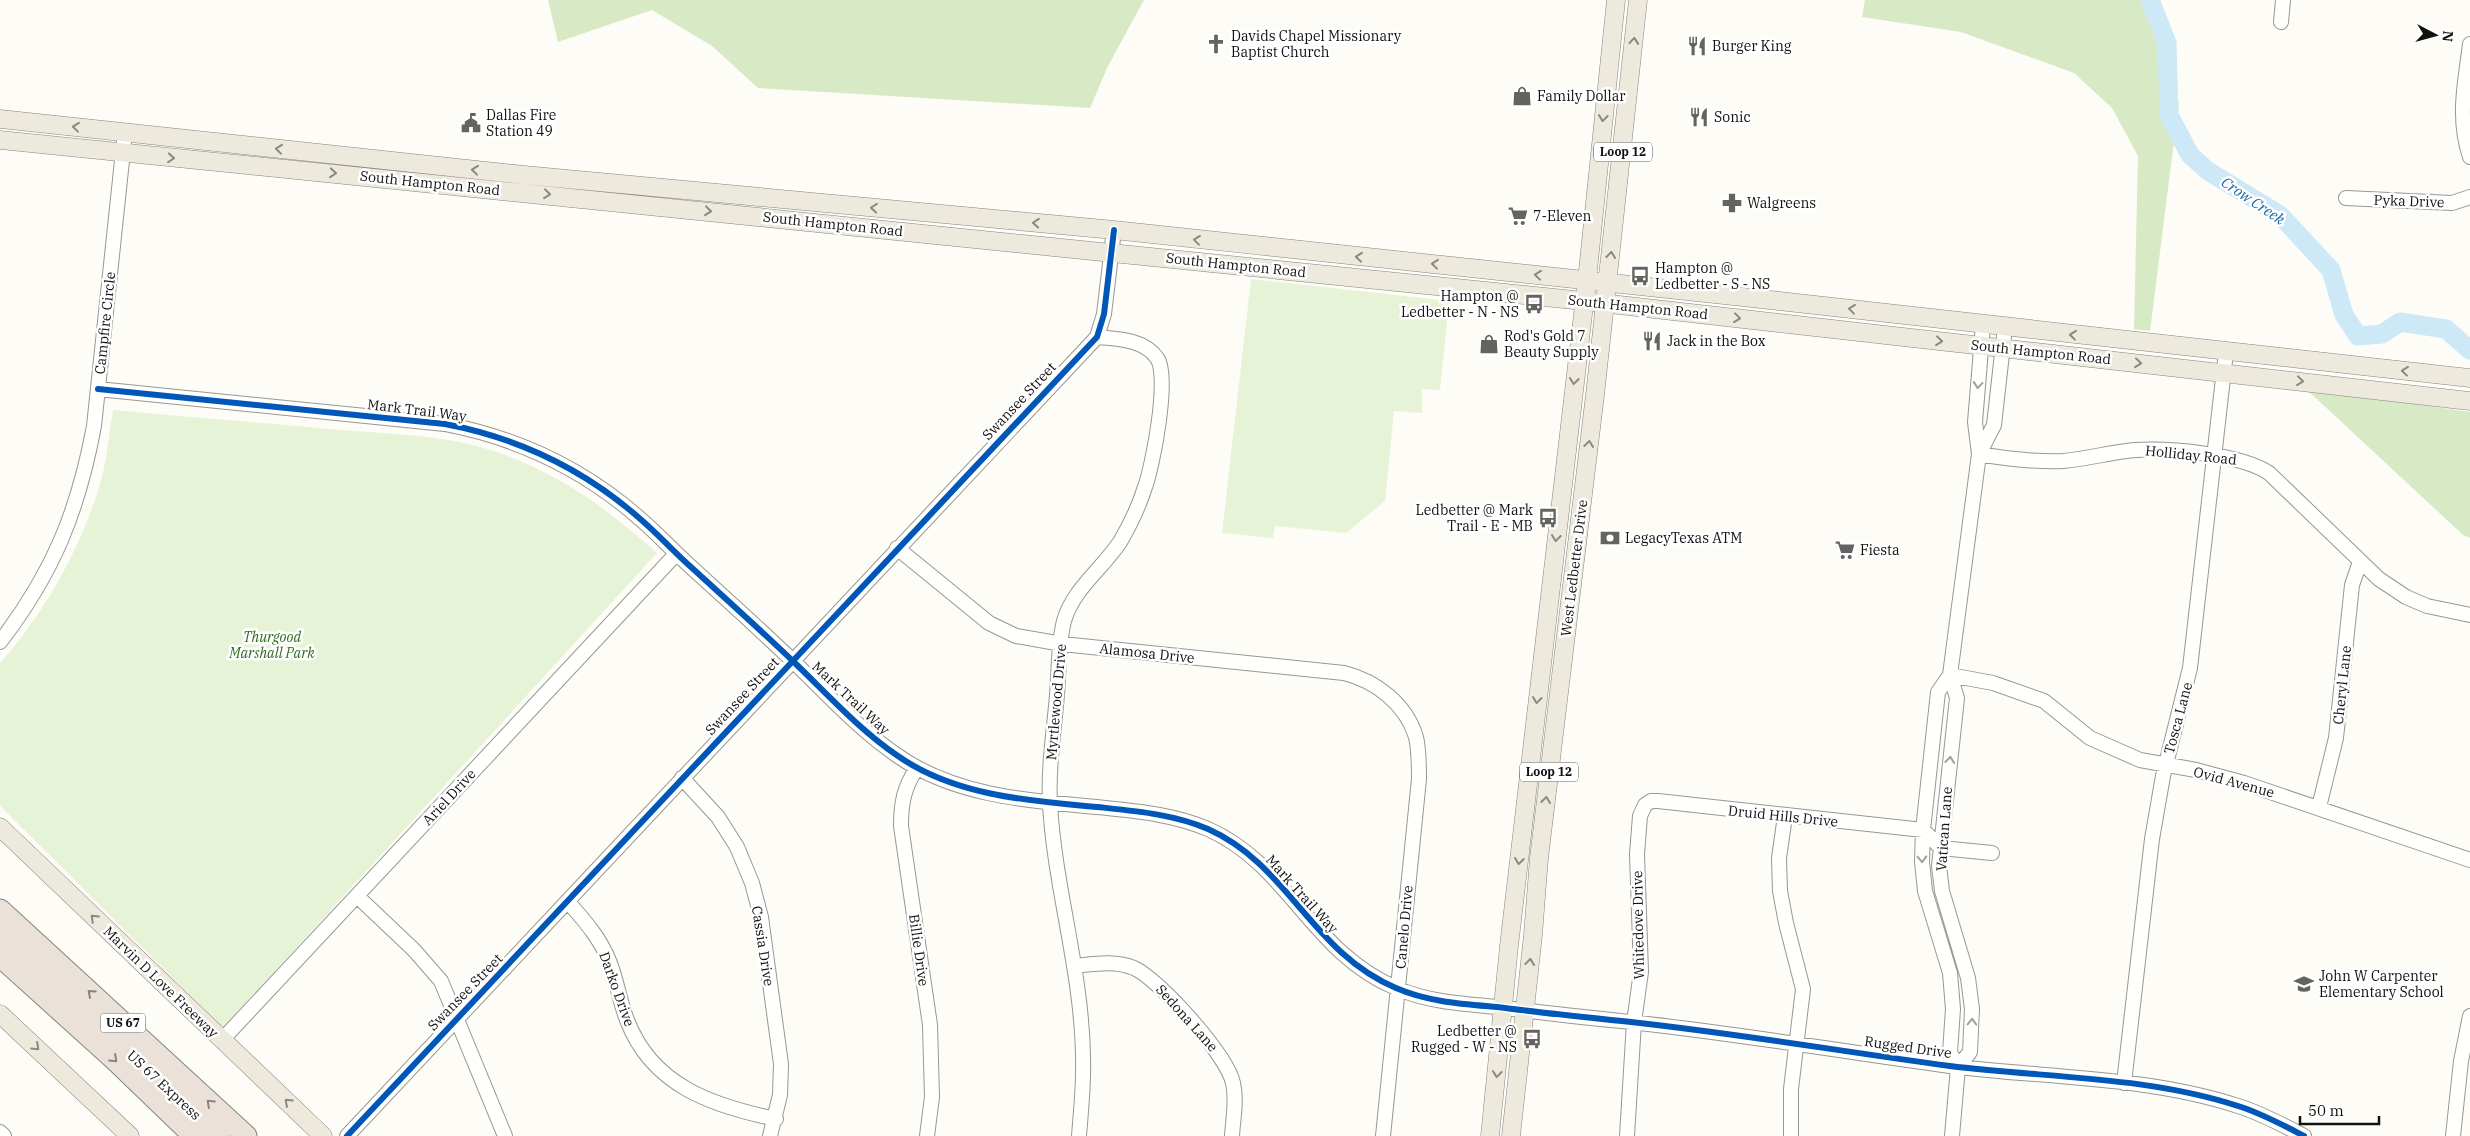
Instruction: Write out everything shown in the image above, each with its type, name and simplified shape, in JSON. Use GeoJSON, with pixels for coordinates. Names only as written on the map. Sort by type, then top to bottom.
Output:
{"type":"FeatureCollection","features":[{"type":"Feature","properties":{"kind":"highway","name":"US 67"},"geometry":{"type":"LineString","coordinates":[[0,910],[246,1136]]}},
{"type":"Feature","properties":{"kind":"highway","name":"US 67 Express"},"geometry":{"type":"LineString","coordinates":[[0,932],[219,1136]]}},
{"type":"Feature","properties":{"kind":"highway","name":"US 67"},"geometry":{"type":"LineString","coordinates":[[0,956],[194,1136]]}},
{"type":"Feature","properties":{"kind":"main road","name":"West Ledbetter Drive"},"geometry":{"type":"LineString","coordinates":[[1490,1136],[1616,0]]}},
{"type":"Feature","properties":{"kind":"main road","name":"West Ledbetter Drive"},"geometry":{"type":"LineString","coordinates":[[1511,1136],[1539,858],[1586,478],[1638,0]]}},
{"type":"Feature","properties":{"kind":"main road"},"geometry":{"type":"LineString","coordinates":[[1608,63],[1632,65]]}},
{"type":"Feature","properties":{"kind":"main road","name":"South Hampton Road"},"geometry":{"type":"LineString","coordinates":[[0,119],[125,132],[523,184],[960,237],[1606,303],[2470,401]]}},
{"type":"Feature","properties":{"kind":"main road","name":"South Hampton Road"},"geometry":{"type":"LineString","coordinates":[[0,140],[122,153],[962,216],[1114,230],[1274,249],[1586,280],[2462,377]]}},
{"type":"Feature","properties":{"kind":"main road"},"geometry":{"type":"LineString","coordinates":[[960,237],[962,216]]}},
{"type":"Feature","properties":{"kind":"main road"},"geometry":{"type":"LineString","coordinates":[[1268,269],[1274,249]]}},
{"type":"Feature","properties":{"kind":"main road"},"geometry":{"type":"LineString","coordinates":[[1898,336],[1901,315]]}},
{"type":"Feature","properties":{"kind":"main road"},"geometry":{"type":"LineString","coordinates":[[1563,472],[1586,478]]}},
{"type":"Feature","properties":{"kind":"main road","name":"Marvin D Love Freeway"},"geometry":{"type":"LineString","coordinates":[[0,827],[323,1136]]}},
{"type":"Feature","properties":{"kind":"main road"},"geometry":{"type":"LineString","coordinates":[[0,1014],[130,1136]]}},
{"type":"Feature","properties":{"kind":"street"},"geometry":{"type":"LineString","coordinates":[[2281,22],[2284,0]]}},
{"type":"Feature","properties":{"kind":"street"},"geometry":{"type":"LineString","coordinates":[[2470,44],[2461,116],[2464,140],[2470,157]]}},
{"type":"Feature","properties":{"kind":"street","name":"Campfire Circle"},"geometry":{"type":"LineString","coordinates":[[0,642],[39,585],[61,544],[72,517],[86,472],[94,426],[125,132]]}},
{"type":"Feature","properties":{"kind":"street","name":"Pyka Drive"},"geometry":{"type":"LineString","coordinates":[[2346,198],[2452,203],[2470,197]]}},
{"type":"Feature","properties":{"kind":"street","name":"Swansee Street"},"geometry":{"type":"LineString","coordinates":[[346,1136],[1097,337],[1104,314],[1114,230]]}},
{"type":"Feature","properties":{"kind":"street","name":"Vatican Lane"},"geometry":{"type":"LineString","coordinates":[[1958,1067],[1970,1052],[1972,1009],[1968,978],[1942,892],[1939,866],[1957,698],[1950,675],[1979,454],[1975,422],[1983,325]]}},
{"type":"Feature","properties":{"kind":"street","name":"Vatican Lane"},"geometry":{"type":"LineString","coordinates":[[1979,454],[1994,425],[2005,327]]}},
{"type":"Feature","properties":{"kind":"street","name":"Myrtlewood Drive"},"geometry":{"type":"LineString","coordinates":[[1079,1136],[1084,1056],[1074,966],[1053,840],[1050,803],[1051,766],[1064,623],[1069,608],[1119,543],[1135,513],[1146,485],[1162,391],[1163,372],[1158,358],[1148,348],[1131,341],[1097,337]]}},
{"type":"Feature","properties":{"kind":"street","name":"Tosca Lane"},"geometry":{"type":"LineString","coordinates":[[2124,1083],[2146,884],[2166,765],[2188,678],[2226,352]]}},
{"type":"Feature","properties":{"kind":"street","name":"Mark Trail Way"},"geometry":{"type":"LineString","coordinates":[[98,389],[445,424],[471,429],[549,456],[581,474],[639,518],[867,732],[917,768],[958,785],[988,793],[1050,803],[1140,811],[1204,827],[1230,840],[1270,874],[1340,953],[1368,975],[1398,989],[1449,1002],[1503,1008]]}},
{"type":"Feature","properties":{"kind":"street","name":"Holliday Road"},"geometry":{"type":"LineString","coordinates":[[1979,454],[2037,462],[2135,450],[2215,455],[2257,465],[2269,473],[2379,579],[2406,598],[2427,606],[2470,615]]}},
{"type":"Feature","properties":{"kind":"street","name":"Alamosa Drive"},"geometry":{"type":"LineString","coordinates":[[897,548],[989,623],[1016,636],[1062,644],[1344,673],[1356,676],[1376,686],[1397,703],[1409,720]]}},
{"type":"Feature","properties":{"kind":"street","name":"Ariel Drive"},"geometry":{"type":"LineString","coordinates":[[222,1040],[676,554]]}},
{"type":"Feature","properties":{"kind":"street","name":"Cheryl Lane"},"geometry":{"type":"LineString","coordinates":[[2319,807],[2335,746],[2352,585],[2360,562]]}},
{"type":"Feature","properties":{"kind":"street","name":"Vatican Lane"},"geometry":{"type":"LineString","coordinates":[[1950,675],[1938,692],[1922,830],[1922,862],[1926,891],[1950,973],[1953,1009],[1950,1052],[1958,1067],[1952,1136]]}},
{"type":"Feature","properties":{"kind":"street","name":"Ovid Avenue"},"geometry":{"type":"LineString","coordinates":[[1950,675],[1993,683],[2021,691],[2044,701],[2090,738],[2140,760],[2244,783],[2470,860]]}},
{"type":"Feature","properties":{"kind":"street","name":"Canelo Drive"},"geometry":{"type":"LineString","coordinates":[[1383,1136],[1419,779],[1416,737],[1409,720]]}},
{"type":"Feature","properties":{"kind":"street","name":"Billie Drive"},"geometry":{"type":"LineString","coordinates":[[917,768],[907,783],[901,803],[900,826],[930,1025],[932,1097],[927,1136]]}},
{"type":"Feature","properties":{"kind":"street","name":"Cassia Drive"},"geometry":{"type":"LineString","coordinates":[[682,778],[718,817],[737,847],[752,883],[760,917],[781,1064],[780,1095],[776,1118],[770,1136]]}},
{"type":"Feature","properties":{"kind":"street","name":"Druid Hills Drive"},"geometry":{"type":"LineString","coordinates":[[1645,805],[1651,801],[1658,801],[1922,830]]}},
{"type":"Feature","properties":{"kind":"street","name":"Whitedove Drive"},"geometry":{"type":"LineString","coordinates":[[1627,1136],[1634,1022],[1641,972],[1637,854],[1640,816],[1645,805]]}},
{"type":"Feature","properties":{"kind":"street"},"geometry":{"type":"LineString","coordinates":[[1785,816],[1779,858],[1780,891],[1803,989],[1791,1089],[1792,1136]]}},
{"type":"Feature","properties":{"kind":"street"},"geometry":{"type":"LineString","coordinates":[[1922,830],[1941,848],[1992,853]]}},
{"type":"Feature","properties":{"kind":"street"},"geometry":{"type":"LineString","coordinates":[[357,896],[432,968],[441,981],[505,1136]]}},
{"type":"Feature","properties":{"kind":"street","name":"Darko Drive"},"geometry":{"type":"LineString","coordinates":[[568,902],[589,924],[603,948],[635,1039],[652,1060],[674,1081],[694,1094],[726,1108],[776,1118]]}},
{"type":"Feature","properties":{"kind":"street","name":"Sedona Lane"},"geometry":{"type":"LineString","coordinates":[[1074,966],[1103,962],[1134,968],[1150,977],[1167,993],[1221,1056],[1228,1070],[1233,1082],[1234,1098],[1232,1136]]}},
{"type":"Feature","properties":{"kind":"street","name":"Rugged Drive"},"geometry":{"type":"LineString","coordinates":[[1503,1008],[1634,1022],[1958,1067],[2124,1083],[2187,1093],[2239,1106],[2304,1136]]}},
{"type":"Feature","properties":{"kind":"street"},"geometry":{"type":"LineString","coordinates":[[2453,1136],[2461,1061],[2470,1019]]}},
{"type":"Feature","properties":{"kind":"street"},"geometry":{"type":"LineString","coordinates":[[0,1132],[4,1136]]}},
{"type":"Feature","properties":{"kind":"green space"},"geometry":{"type":"Polygon","coordinates":[[[548,0],[1144,0],[1108,66],[1090,108],[758,88],[712,46],[652,10],[558,42],[548,0]]]}},
{"type":"Feature","properties":{"kind":"green space"},"geometry":{"type":"Polygon","coordinates":[[[1865,0],[2153,0],[2164,26],[2167,100],[2179,102],[2150,331],[2134,329],[2138,156],[2112,108],[2074,73],[1961,32],[1862,17],[1865,0]]]}},
{"type":"Feature","properties":{"kind":"green space"},"geometry":{"type":"Polygon","coordinates":[[[1251,279],[1449,301],[1440,390],[1422,389],[1422,413],[1394,411],[1385,501],[1346,533],[1275,526],[1273,538],[1222,533],[1251,279]]]}},
{"type":"Feature","properties":{"kind":"green space"},"geometry":{"type":"Polygon","coordinates":[[[2305,388],[2470,412],[2470,538],[2463,535],[2305,388]]]}},
{"type":"Feature","properties":{"kind":"green space","name":"Thurgood Marshall Park"},"geometry":{"type":"Polygon","coordinates":[[[113,410],[418,436],[475,446],[517,460],[561,481],[619,521],[657,553],[223,1028],[0,806],[0,663],[47,601],[84,530],[103,473],[113,410]]]}},
{"type":"Feature","properties":{"kind":"waterway","name":"Crow Creek"},"geometry":{"type":"LineString","coordinates":[[2150,0],[2167,43],[2169,115],[2190,155],[2208,171],[2280,215],[2331,270],[2344,315],[2358,336],[2382,334],[2400,322],[2446,329],[2470,350]]}},
{"type":"Feature","properties":{"kind":"cycle path"},"geometry":{"type":"LineString","coordinates":[[347,1136],[1097,337],[1104,314],[1114,230]]}},
{"type":"Feature","properties":{"kind":"cycle path"},"geometry":{"type":"LineString","coordinates":[[98,389],[445,424],[498,438],[548,457],[594,484],[638,517],[772,641],[859,725],[898,756],[944,780],[968,788],[1020,799],[1154,814],[1208,829],[1236,845],[1260,864],[1342,953],[1367,972],[1408,993],[1459,1003],[1696,1030],[1950,1066],[2132,1083],[2203,1096],[2247,1109],[2304,1136]]}},
{"type":"Feature","properties":{"kind":"place","name":"Davids Chapel Missionary Baptist Church"},"geometry":{"type":"Point","coordinates":[1216,44]}},
{"type":"Feature","properties":{"kind":"place","name":"Burger King"},"geometry":{"type":"Point","coordinates":[1697,46]}},
{"type":"Feature","properties":{"kind":"place","name":"Family Dollar"},"geometry":{"type":"Point","coordinates":[1522,96]}},
{"type":"Feature","properties":{"kind":"place","name":"Sonic"},"geometry":{"type":"Point","coordinates":[1699,117]}},
{"type":"Feature","properties":{"kind":"place","name":"Dallas Fire Station 49"},"geometry":{"type":"Point","coordinates":[471,123]}},
{"type":"Feature","properties":{"kind":"place","name":"Walgreens"},"geometry":{"type":"Point","coordinates":[1732,203]}},
{"type":"Feature","properties":{"kind":"place","name":"7-Eleven"},"geometry":{"type":"Point","coordinates":[1518,216]}},
{"type":"Feature","properties":{"kind":"place","name":"Hampton @ Ledbetter - S - NS"},"geometry":{"type":"Point","coordinates":[1640,276]}},
{"type":"Feature","properties":{"kind":"place","name":"Hampton @ Ledbetter - N - NS"},"geometry":{"type":"Point","coordinates":[1534,304]}},
{"type":"Feature","properties":{"kind":"place","name":"Jack in the Box"},"geometry":{"type":"Point","coordinates":[1652,341]}},
{"type":"Feature","properties":{"kind":"place","name":"Rod's Gold 7 Beauty Supply"},"geometry":{"type":"Point","coordinates":[1489,344]}},
{"type":"Feature","properties":{"kind":"place","name":"Ledbetter @ Mark Trail - E - MB"},"geometry":{"type":"Point","coordinates":[1548,518]}},
{"type":"Feature","properties":{"kind":"place","name":"LegacyTexas ATM"},"geometry":{"type":"Point","coordinates":[1610,538]}},
{"type":"Feature","properties":{"kind":"place","name":"Fiesta"},"geometry":{"type":"Point","coordinates":[1845,550]}},
{"type":"Feature","properties":{"kind":"place","name":"John W Carpenter Elementary School"},"geometry":{"type":"Point","coordinates":[2304,984]}},
{"type":"Feature","properties":{"kind":"place","name":"Ledbetter @ Rugged - W - NS"},"geometry":{"type":"Point","coordinates":[1532,1039]}}]}
